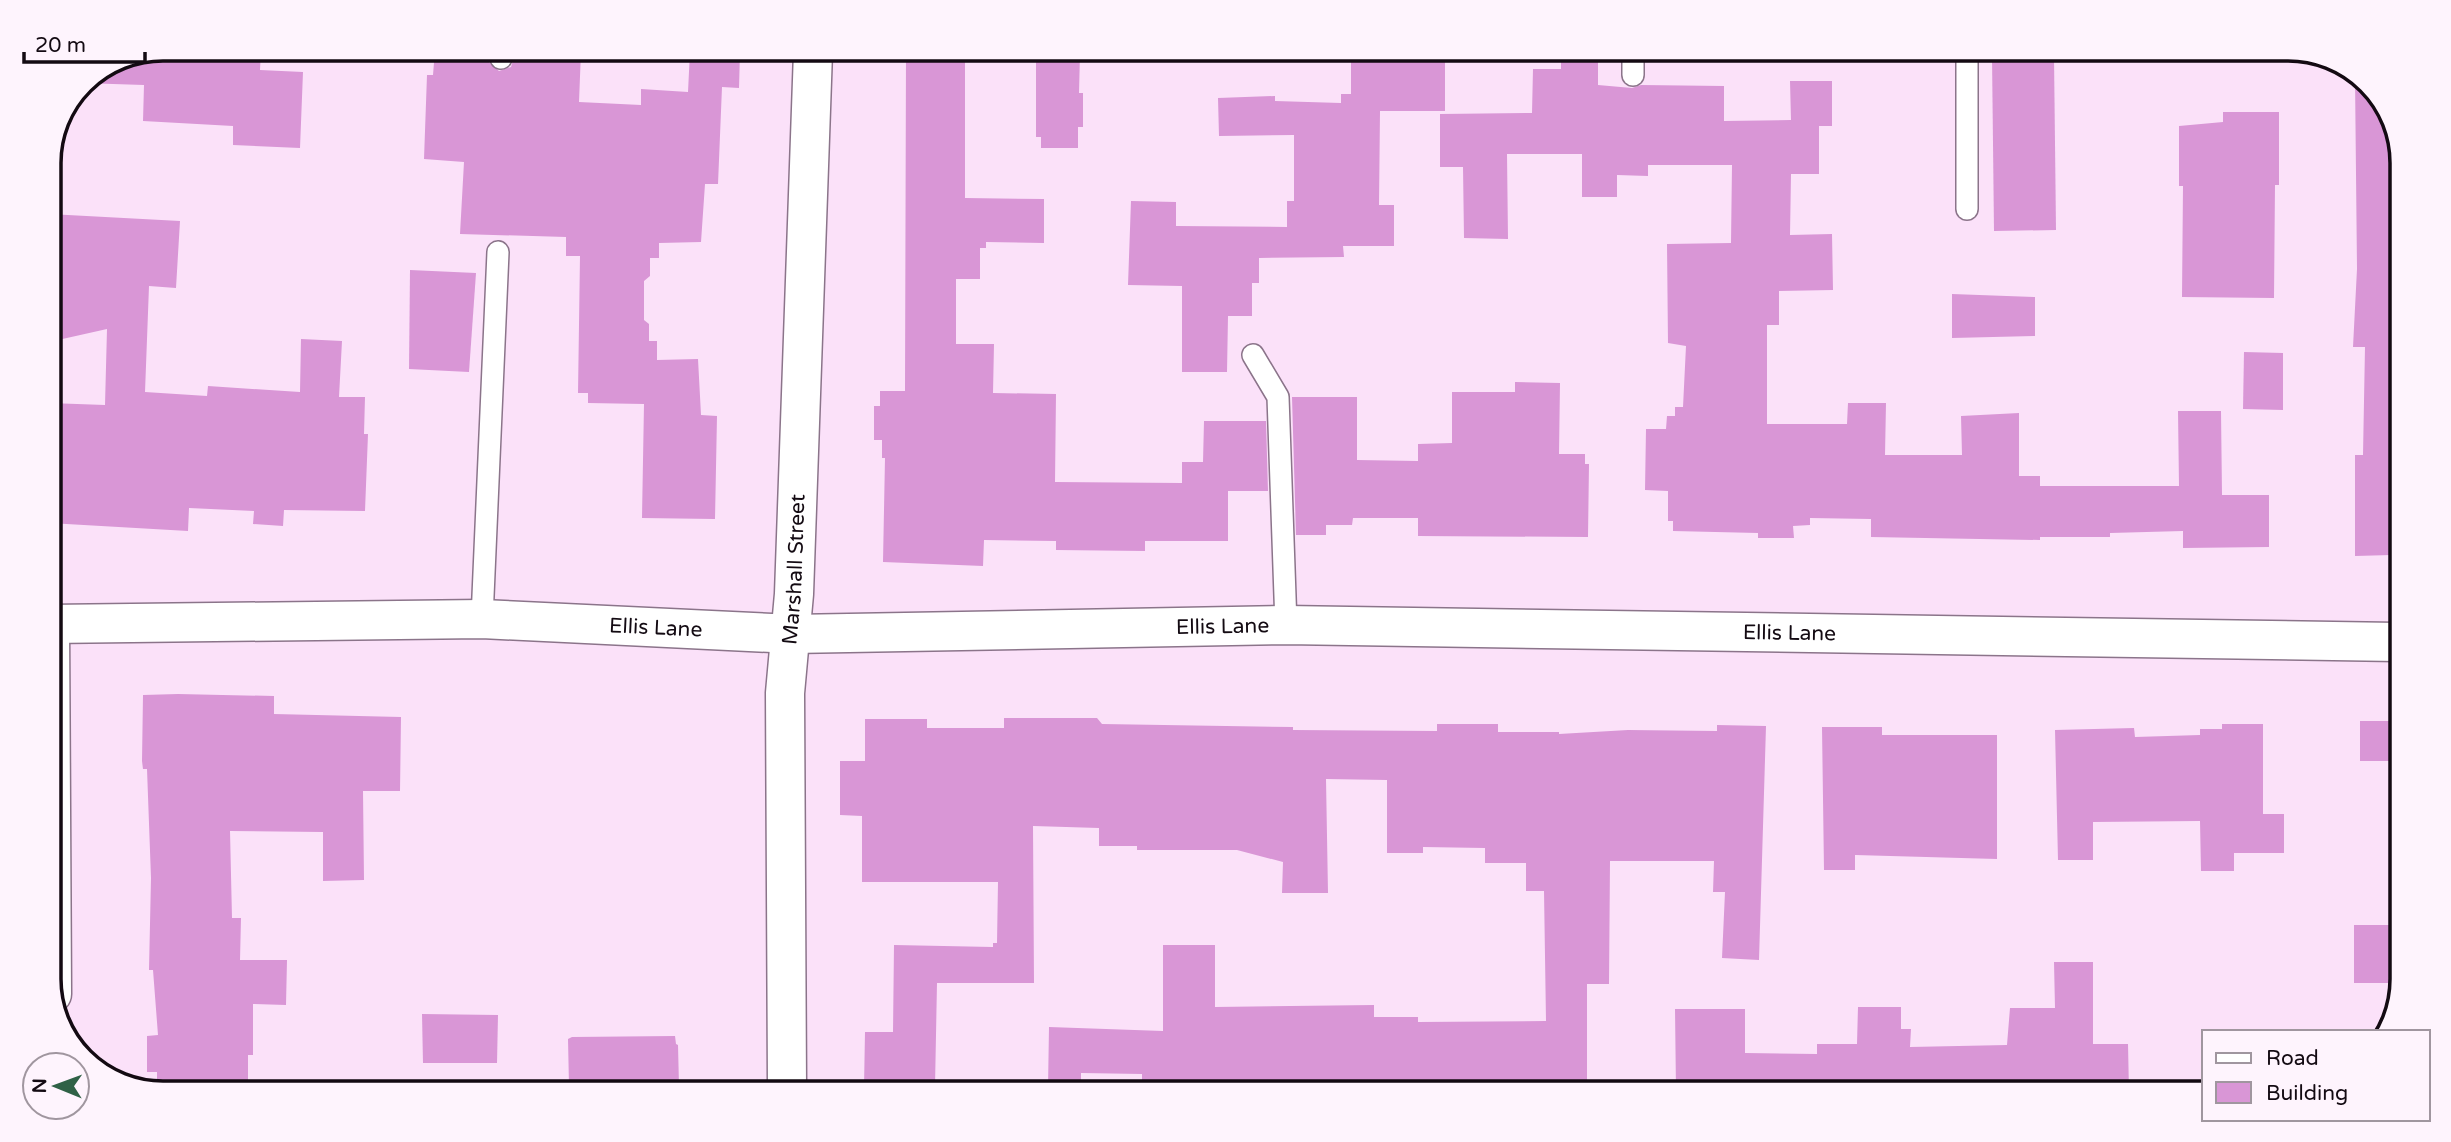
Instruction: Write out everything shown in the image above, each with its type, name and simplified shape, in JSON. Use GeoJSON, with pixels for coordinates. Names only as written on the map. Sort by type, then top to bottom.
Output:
{"type":"FeatureCollection","features":[{"type":"Feature","properties":{"kind":"street","name":"Marshall Street"},"geometry":{"type":"LineString","coordinates":[[787,1081],[785,693],[792,634],[813,61]]}},
{"type":"Feature","properties":{"kind":"street","name":"Ellis Lane"},"geometry":{"type":"LineString","coordinates":[[61,624],[482,619],[792,634],[1286,625],[2390,642]]}},
{"type":"Feature","properties":{"kind":"lane"},"geometry":{"type":"LineString","coordinates":[[1967,61],[1967,209]]}},
{"type":"Feature","properties":{"kind":"lane"},"geometry":{"type":"LineString","coordinates":[[482,619],[498,252]]}},
{"type":"Feature","properties":{"kind":"lane"},"geometry":{"type":"LineString","coordinates":[[1253,355],[1278,397],[1286,625]]}},
{"type":"Feature","properties":{"kind":"building"},"geometry":{"type":"Polygon","coordinates":[[[163,61],[260,61],[260,70],[303,72],[300,148],[233,145],[233,126],[143,121],[144,85],[101,84],[130,67],[163,61]]]}},
{"type":"Feature","properties":{"kind":"building"},"geometry":{"type":"Polygon","coordinates":[[[434,61],[489,61],[499,71],[511,67],[513,61],[581,61],[579,102],[641,105],[641,89],[688,92],[690,61],[740,61],[739,88],[722,87],[718,184],[705,184],[701,242],[659,243],[659,258],[650,258],[650,276],[644,281],[644,320],[649,324],[649,341],[657,341],[657,360],[698,359],[701,415],[717,416],[715,519],[642,518],[644,404],[588,403],[588,393],[578,393],[580,256],[566,256],[566,237],[460,234],[464,162],[424,159],[427,75],[433,75],[434,61]]]}},
{"type":"Feature","properties":{"kind":"building"},"geometry":{"type":"Polygon","coordinates":[[[906,61],[965,61],[965,198],[1044,199],[1044,243],[986,242],[986,248],[980,248],[980,279],[956,279],[956,344],[994,344],[993,393],[1056,394],[1055,482],[1182,483],[1182,462],[1203,462],[1204,421],[1266,421],[1268,491],[1228,491],[1228,541],[1145,541],[1145,551],[1056,550],[1056,541],[984,540],[983,566],[883,562],[885,458],[882,458],[882,440],[874,440],[874,406],[880,406],[880,391],[905,391],[906,61]]]}},
{"type":"Feature","properties":{"kind":"building"},"geometry":{"type":"Polygon","coordinates":[[[1036,61],[1080,61],[1079,93],[1083,93],[1083,127],[1078,127],[1078,148],[1041,148],[1041,137],[1036,137],[1036,61]]]}},
{"type":"Feature","properties":{"kind":"building"},"geometry":{"type":"Polygon","coordinates":[[[1351,61],[1445,61],[1445,111],[1380,111],[1379,205],[1394,205],[1394,246],[1343,246],[1344,257],[1259,258],[1259,283],[1252,283],[1252,316],[1228,316],[1227,372],[1182,372],[1182,286],[1128,285],[1131,201],[1176,202],[1176,226],[1287,227],[1287,201],[1294,201],[1294,135],[1219,136],[1218,98],[1275,96],[1275,101],[1341,103],[1341,94],[1351,94],[1351,61]]]}},
{"type":"Feature","properties":{"kind":"building"},"geometry":{"type":"Polygon","coordinates":[[[1561,61],[1598,61],[1598,85],[1632,88],[1641,85],[1724,86],[1724,121],[1791,120],[1790,81],[1832,81],[1832,126],[1819,126],[1819,174],[1791,174],[1790,235],[1832,234],[1833,290],[1779,291],[1779,325],[1767,325],[1767,424],[1847,424],[1848,403],[1886,403],[1885,455],[1962,455],[1961,416],[2019,413],[2019,476],[2040,476],[2040,486],[2179,486],[2178,411],[2221,411],[2222,495],[2269,495],[2269,547],[2183,548],[2183,531],[2110,533],[2110,537],[2040,537],[2040,540],[1871,537],[1871,519],[1810,518],[1810,525],[1793,526],[1794,538],[1758,538],[1758,533],[1673,531],[1673,521],[1668,521],[1668,491],[1645,490],[1646,429],[1666,429],[1667,416],[1675,416],[1675,407],[1683,407],[1686,346],[1668,343],[1667,244],[1731,243],[1732,165],[1648,165],[1648,176],[1617,175],[1617,197],[1582,197],[1582,154],[1507,154],[1508,239],[1464,238],[1463,167],[1440,167],[1440,114],[1532,113],[1533,69],[1561,69],[1561,61]]]}},
{"type":"Feature","properties":{"kind":"building"},"geometry":{"type":"Polygon","coordinates":[[[1992,61],[2054,61],[2056,230],[1994,231],[1992,61]]]}},
{"type":"Feature","properties":{"kind":"building"},"geometry":{"type":"Polygon","coordinates":[[[2355,87],[2369,101],[2382,124],[2390,157],[2390,555],[2355,556],[2355,455],[2363,455],[2365,347],[2353,347],[2357,269],[2355,87]]]}},
{"type":"Feature","properties":{"kind":"building"},"geometry":{"type":"Polygon","coordinates":[[[2223,112],[2279,112],[2274,298],[2182,297],[2183,186],[2179,186],[2179,126],[2223,122],[2223,112]]]}},
{"type":"Feature","properties":{"kind":"building"},"geometry":{"type":"Polygon","coordinates":[[[61,215],[180,221],[176,288],[149,286],[145,392],[207,396],[208,386],[300,392],[301,339],[342,341],[339,397],[365,397],[364,434],[368,434],[365,511],[284,510],[283,526],[253,524],[254,511],[189,508],[188,531],[61,524],[61,403],[105,405],[107,329],[61,339],[61,215]]]}},
{"type":"Feature","properties":{"kind":"building"},"geometry":{"type":"Polygon","coordinates":[[[410,270],[476,273],[469,372],[409,369],[410,270]]]}},
{"type":"Feature","properties":{"kind":"building"},"geometry":{"type":"Polygon","coordinates":[[[1952,294],[2035,297],[2035,336],[1952,338],[1952,294]]]}},
{"type":"Feature","properties":{"kind":"building"},"geometry":{"type":"Polygon","coordinates":[[[2244,352],[2283,353],[2283,410],[2243,409],[2244,352]]]}},
{"type":"Feature","properties":{"kind":"building"},"geometry":{"type":"Polygon","coordinates":[[[1515,382],[1560,383],[1559,454],[1585,454],[1585,464],[1589,464],[1588,537],[1418,536],[1418,518],[1353,518],[1352,525],[1326,525],[1326,535],[1296,535],[1292,397],[1357,397],[1357,460],[1418,461],[1418,444],[1452,443],[1452,392],[1515,392],[1515,382]]]}},
{"type":"Feature","properties":{"kind":"building"},"geometry":{"type":"Polygon","coordinates":[[[143,695],[274,696],[274,714],[401,717],[400,791],[363,791],[364,880],[323,881],[323,832],[230,831],[232,918],[241,918],[240,960],[287,960],[286,1005],[253,1004],[253,1055],[248,1055],[248,1081],[163,1081],[157,1080],[157,1072],[147,1072],[147,1036],[158,1035],[153,970],[149,970],[151,878],[147,769],[143,769],[142,761],[143,695]]]}},
{"type":"Feature","properties":{"kind":"building"},"geometry":{"type":"Polygon","coordinates":[[[1004,718],[1097,718],[1102,724],[1293,727],[1293,730],[1437,731],[1437,724],[1498,724],[1498,732],[1559,734],[1628,730],[1717,731],[1717,725],[1766,726],[1759,960],[1722,958],[1725,892],[1713,892],[1714,861],[1610,861],[1609,984],[1587,984],[1587,1081],[1142,1081],[1142,1074],[1081,1073],[1081,1081],[1048,1081],[1049,1027],[1163,1031],[1163,945],[1215,945],[1215,1007],[1374,1005],[1374,1017],[1418,1017],[1418,1022],[1546,1021],[1544,891],[1526,891],[1526,863],[1485,863],[1485,848],[1423,847],[1423,853],[1387,853],[1387,780],[1326,779],[1328,893],[1282,893],[1283,862],[1237,850],[1137,850],[1137,846],[1099,846],[1099,828],[1033,826],[1034,983],[937,983],[935,1081],[864,1081],[865,1032],[893,1032],[894,945],[993,947],[993,943],[997,943],[998,882],[862,882],[862,816],[840,815],[840,761],[865,761],[865,719],[927,719],[927,728],[1004,728],[1004,718]]]}},
{"type":"Feature","properties":{"kind":"building"},"geometry":{"type":"Polygon","coordinates":[[[2360,721],[2390,721],[2390,761],[2360,761],[2360,721]]]}},
{"type":"Feature","properties":{"kind":"building"},"geometry":{"type":"Polygon","coordinates":[[[2222,724],[2263,724],[2263,814],[2284,814],[2284,853],[2234,853],[2234,871],[2201,871],[2200,821],[2093,822],[2093,860],[2058,860],[2055,730],[2134,728],[2135,737],[2200,735],[2200,729],[2222,729],[2222,724]]]}},
{"type":"Feature","properties":{"kind":"building"},"geometry":{"type":"Polygon","coordinates":[[[1822,727],[1882,727],[1882,735],[1997,735],[1997,859],[1855,855],[1855,870],[1824,870],[1822,727]]]}},
{"type":"Feature","properties":{"kind":"building"},"geometry":{"type":"Polygon","coordinates":[[[2354,925],[2390,925],[2390,983],[2354,983],[2354,925]]]}},
{"type":"Feature","properties":{"kind":"building"},"geometry":{"type":"Polygon","coordinates":[[[2054,962],[2093,962],[2093,1044],[2128,1044],[2129,1081],[1676,1081],[1675,1009],[1745,1009],[1745,1053],[1817,1054],[1817,1044],[1857,1044],[1858,1007],[1901,1007],[1901,1029],[1911,1029],[1910,1047],[2007,1045],[2010,1008],[2055,1008],[2054,962]]]}},
{"type":"Feature","properties":{"kind":"building"},"geometry":{"type":"Polygon","coordinates":[[[422,1014],[498,1015],[497,1063],[423,1063],[422,1014]]]}},
{"type":"Feature","properties":{"kind":"building"},"geometry":{"type":"Polygon","coordinates":[[[675,1036],[678,1045],[679,1081],[569,1081],[568,1039],[675,1036]]]}}]}
